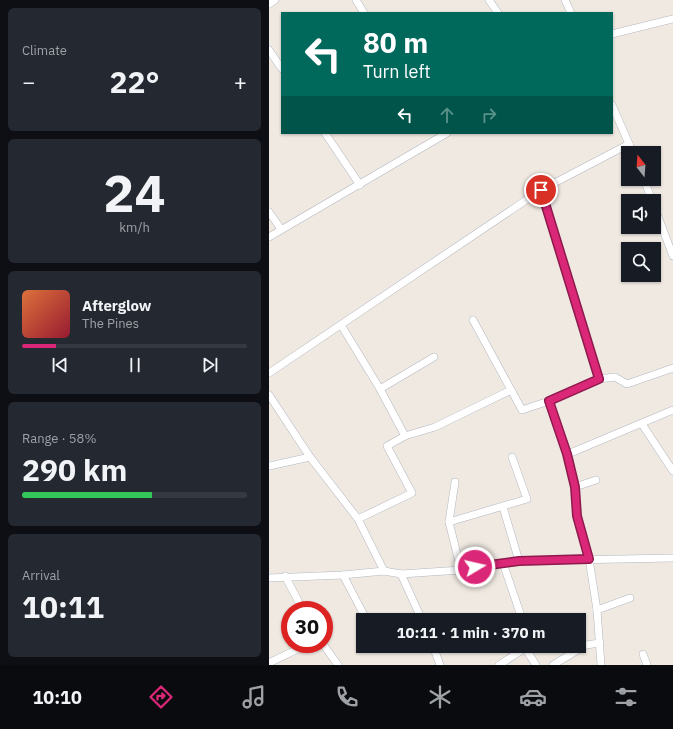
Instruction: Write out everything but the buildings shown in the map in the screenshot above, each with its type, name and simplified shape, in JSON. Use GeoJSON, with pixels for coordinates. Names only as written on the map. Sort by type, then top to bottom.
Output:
{"type":"FeatureCollection","features":[{"type":"Feature","properties":{"kind":"street"},"geometry":{"type":"LineString","coordinates":[[269,4],[275,0]]}},
{"type":"Feature","properties":{"kind":"street"},"geometry":{"type":"LineString","coordinates":[[356,0],[363,12]]}},
{"type":"Feature","properties":{"kind":"street"},"geometry":{"type":"LineString","coordinates":[[489,0],[497,12]]}},
{"type":"Feature","properties":{"kind":"street"},"geometry":{"type":"LineString","coordinates":[[565,0],[571,12]]}},
{"type":"Feature","properties":{"kind":"street"},"geometry":{"type":"LineString","coordinates":[[613,34],[673,19]]}},
{"type":"Feature","properties":{"kind":"street"},"geometry":{"type":"LineString","coordinates":[[269,50],[281,68]]}},
{"type":"Feature","properties":{"kind":"street"},"geometry":{"type":"LineString","coordinates":[[269,373],[541,190],[629,144],[613,107]]}},
{"type":"Feature","properties":{"kind":"street"},"geometry":{"type":"LineString","coordinates":[[326,134],[360,185]]}},
{"type":"Feature","properties":{"kind":"street"},"geometry":{"type":"LineString","coordinates":[[269,237],[360,185],[444,134]]}},
{"type":"Feature","properties":{"kind":"street"},"geometry":{"type":"LineString","coordinates":[[541,190],[599,379]]}},
{"type":"Feature","properties":{"kind":"street"},"geometry":{"type":"LineString","coordinates":[[269,212],[281,229]]}},
{"type":"Feature","properties":{"kind":"street"},"geometry":{"type":"LineString","coordinates":[[661,224],[673,256]]}},
{"type":"Feature","properties":{"kind":"street"},"geometry":{"type":"LineString","coordinates":[[473,320],[523,410],[549,401],[599,379],[615,377],[627,384],[673,368]]}},
{"type":"Feature","properties":{"kind":"street"},"geometry":{"type":"LineString","coordinates":[[341,325],[380,389],[405,436]]}},
{"type":"Feature","properties":{"kind":"street"},"geometry":{"type":"LineString","coordinates":[[380,389],[434,357]]}},
{"type":"Feature","properties":{"kind":"street"},"geometry":{"type":"LineString","coordinates":[[358,519],[412,493],[387,446],[405,436],[435,426],[511,390]]}},
{"type":"Feature","properties":{"kind":"street"},"geometry":{"type":"LineString","coordinates":[[269,395],[310,457],[358,519],[384,571]]}},
{"type":"Feature","properties":{"kind":"street"},"geometry":{"type":"LineString","coordinates":[[549,401],[567,454],[575,487],[577,516],[589,559],[597,610],[601,665]]}},
{"type":"Feature","properties":{"kind":"street"},"geometry":{"type":"LineString","coordinates":[[567,454],[673,410]]}},
{"type":"Feature","properties":{"kind":"street"},"geometry":{"type":"LineString","coordinates":[[642,424],[673,471]]}},
{"type":"Feature","properties":{"kind":"street"},"geometry":{"type":"LineString","coordinates":[[269,466],[310,457]]}},
{"type":"Feature","properties":{"kind":"street"},"geometry":{"type":"LineString","coordinates":[[449,522],[527,500],[512,457]]}},
{"type":"Feature","properties":{"kind":"street"},"geometry":{"type":"LineString","coordinates":[[575,487],[596,480]]}},
{"type":"Feature","properties":{"kind":"street"},"geometry":{"type":"LineString","coordinates":[[455,482],[449,522],[461,570]]}},
{"type":"Feature","properties":{"kind":"street"},"geometry":{"type":"LineString","coordinates":[[503,508],[519,561]]}},
{"type":"Feature","properties":{"kind":"street"},"geometry":{"type":"LineString","coordinates":[[269,578],[285,576],[343,575],[384,571],[401,574],[461,570],[519,561],[673,557]]}},
{"type":"Feature","properties":{"kind":"street"},"geometry":{"type":"LineString","coordinates":[[503,563],[521,613]]}},
{"type":"Feature","properties":{"kind":"street"},"geometry":{"type":"LineString","coordinates":[[401,574],[419,613]]}},
{"type":"Feature","properties":{"kind":"street"},"geometry":{"type":"LineString","coordinates":[[343,575],[363,613]]}},
{"type":"Feature","properties":{"kind":"street"},"geometry":{"type":"LineString","coordinates":[[285,576],[298,601]]}},
{"type":"Feature","properties":{"kind":"street"},"geometry":{"type":"LineString","coordinates":[[597,610],[630,598]]}},
{"type":"Feature","properties":{"kind":"street"},"geometry":{"type":"LineString","coordinates":[[553,665],[586,645],[600,643]]}},
{"type":"Feature","properties":{"kind":"street"},"geometry":{"type":"LineString","coordinates":[[499,665],[525,648],[536,665]]}},
{"type":"Feature","properties":{"kind":"street"},"geometry":{"type":"LineString","coordinates":[[269,663],[290,653]]}},
{"type":"Feature","properties":{"kind":"street"},"geometry":{"type":"LineString","coordinates":[[329,653],[338,665]]}},
{"type":"Feature","properties":{"kind":"street"},"geometry":{"type":"LineString","coordinates":[[436,653],[440,665]]}},
{"type":"Feature","properties":{"kind":"street"},"geometry":{"type":"LineString","coordinates":[[643,654],[647,665]]}},
{"type":"Feature","properties":{"kind":"route"},"geometry":{"type":"LineString","coordinates":[[475,567],[519,561],[589,559],[577,516],[575,487],[567,454],[549,401],[599,379],[541,190]]}}]}
